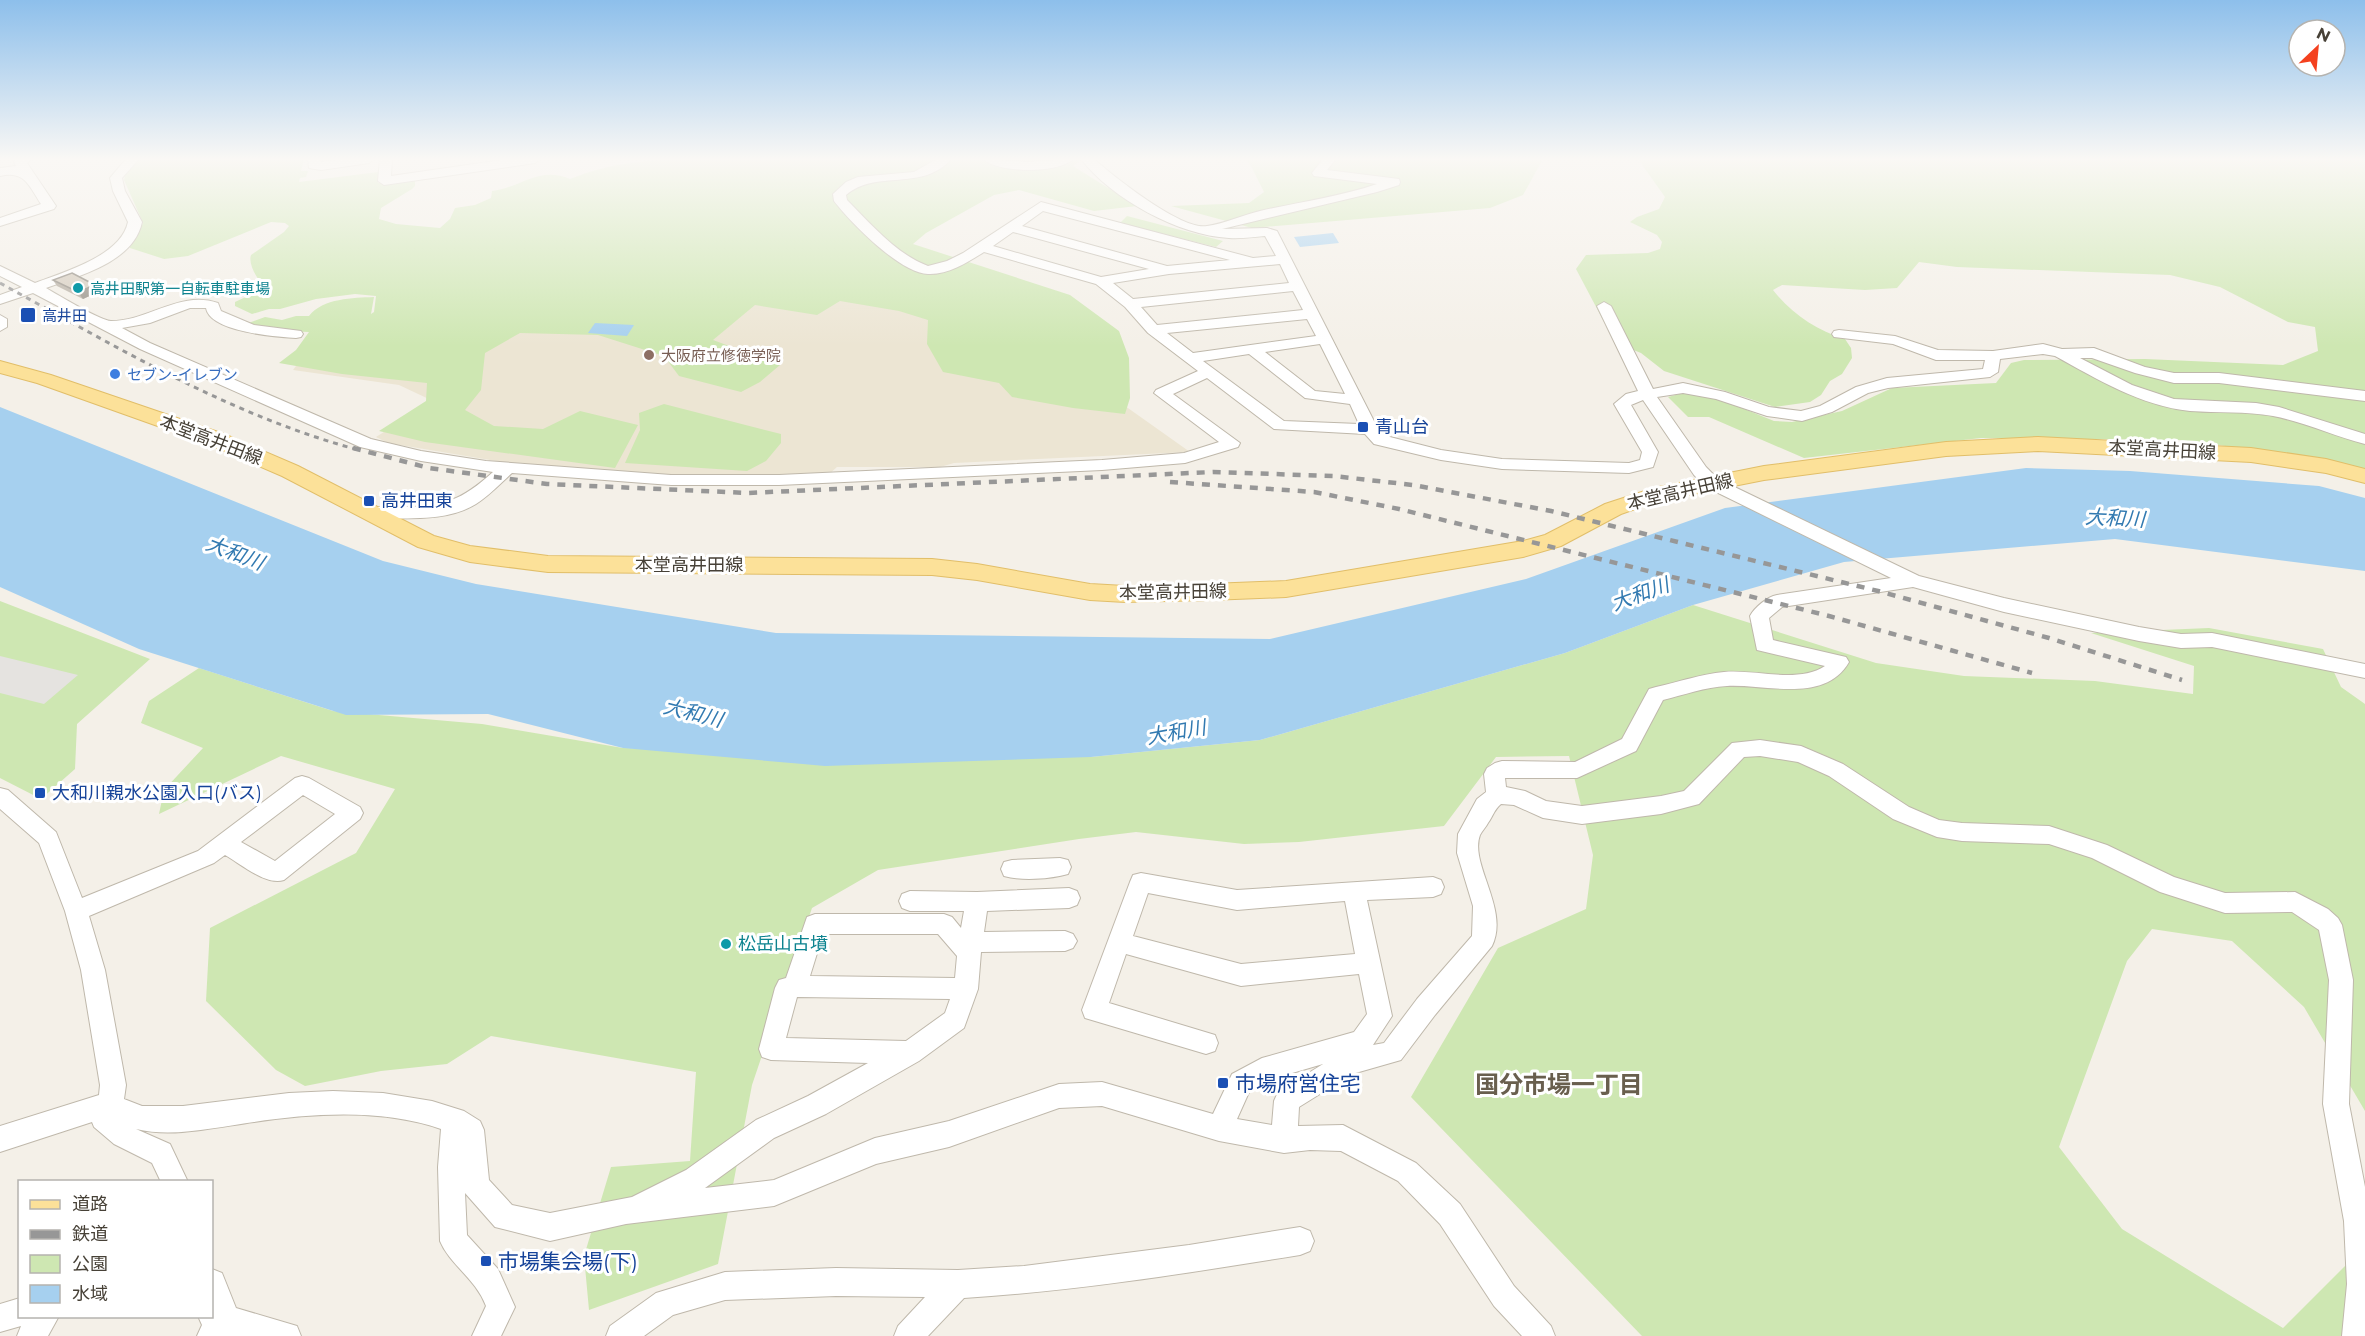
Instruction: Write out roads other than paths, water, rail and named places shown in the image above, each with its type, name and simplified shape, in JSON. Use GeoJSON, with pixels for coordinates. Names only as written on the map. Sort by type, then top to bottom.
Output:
{"type":"FeatureCollection","features":[{"type":"Feature","properties":{"kind":"main road","name":"本堂高井田線"},"geometry":{"type":"LineString","coordinates":[[0,367],[44,379],[216,439],[290,471],[426,542],[470,554],[548,564],[932,567],[977,572],[1090,592],[1125,594],[1286,590],[1523,549],[1553,541],[1613,509],[1654,495],[1712,483],[1946,449],[2038,444],[2250,455],[2326,466],[2365,476]]}},
{"type":"Feature","properties":{"kind":"street"},"geometry":{"type":"LineString","coordinates":[[0,300],[90,265],[114,252],[129,239],[135,221]]}},
{"type":"Feature","properties":{"kind":"street"},"geometry":{"type":"LineString","coordinates":[[863,221],[891,248],[913,264],[927,270],[951,266],[1018,221]]}},
{"type":"Feature","properties":{"kind":"street"},"geometry":{"type":"LineString","coordinates":[[1099,221],[1253,262]]}},
{"type":"Feature","properties":{"kind":"street"},"geometry":{"type":"LineString","coordinates":[[1176,221],[1227,234],[1272,234],[1370,429],[1380,440],[1441,455],[1502,464],[1629,468],[1647,463],[1650,452],[1622,404],[1632,397],[1683,388],[1719,395],[1767,411],[1802,416],[1826,409],[1862,390],[1887,382],[1960,377],[1990,372],[1993,356]]}},
{"type":"Feature","properties":{"kind":"street"},"geometry":{"type":"LineString","coordinates":[[1208,230],[1233,221]]}},
{"type":"Feature","properties":{"kind":"street"},"geometry":{"type":"LineString","coordinates":[[1009,227],[1169,270]]}},
{"type":"Feature","properties":{"kind":"street"},"geometry":{"type":"LineString","coordinates":[[980,247],[1101,281],[1130,304],[1153,330],[1280,426],[1370,429]]}},
{"type":"Feature","properties":{"kind":"street"},"geometry":{"type":"LineString","coordinates":[[1101,281],[1169,270],[1285,259]]}},
{"type":"Feature","properties":{"kind":"street"},"geometry":{"type":"LineString","coordinates":[[0,270],[107,326],[297,414],[366,443],[421,456],[508,468],[671,480],[728,481],[1102,465],[1185,458],[1232,443],[1162,393],[1209,372]]}},
{"type":"Feature","properties":{"kind":"street"},"geometry":{"type":"LineString","coordinates":[[1130,304],[1298,286]]}},
{"type":"Feature","properties":{"kind":"street"},"geometry":{"type":"LineString","coordinates":[[107,326],[147,320],[165,310],[193,303],[206,303],[213,306],[214,313],[231,324],[252,330],[296,334]]}},
{"type":"Feature","properties":{"kind":"street"},"geometry":{"type":"LineString","coordinates":[[1604,306],[1648,395],[1700,471],[1712,483],[1737,497],[1907,578],[2004,605],[2139,634],[2181,641],[2212,640],[2365,671]]}},
{"type":"Feature","properties":{"kind":"street"},"geometry":{"type":"LineString","coordinates":[[1153,330],[1312,314]]}},
{"type":"Feature","properties":{"kind":"street"},"geometry":{"type":"LineString","coordinates":[[0,319],[0,327]]}},
{"type":"Feature","properties":{"kind":"street"},"geometry":{"type":"LineString","coordinates":[[1839,334],[1895,340],[1936,355],[1993,356],[2043,349],[2060,353],[2126,388],[2171,403],[2190,406],[2256,408],[2279,412],[2365,439]]}},
{"type":"Feature","properties":{"kind":"street"},"geometry":{"type":"LineString","coordinates":[[1190,358],[1325,339]]}},
{"type":"Feature","properties":{"kind":"street"},"geometry":{"type":"LineString","coordinates":[[1251,349],[1311,395],[1356,400]]}},
{"type":"Feature","properties":{"kind":"street"},"geometry":{"type":"LineString","coordinates":[[2060,353],[2094,352],[2140,370],[2174,378],[2219,378],[2365,396]]}},
{"type":"Feature","properties":{"kind":"street"},"geometry":{"type":"LineString","coordinates":[[370,513],[421,511],[466,502],[494,482],[508,468]]}},
{"type":"Feature","properties":{"kind":"street"},"geometry":{"type":"LineString","coordinates":[[1497,795],[1494,774],[1502,769],[1577,770],[1629,745],[1656,694],[1725,679],[1802,681],[1828,675],[1835,670],[1839,662],[1764,645],[1760,616],[1777,601],[1907,578]]}},
{"type":"Feature","properties":{"kind":"street"},"geometry":{"type":"LineString","coordinates":[[1284,1140],[1287,1101],[1347,1064],[1392,1052],[1426,1007],[1484,939],[1484,906],[1468,853],[1468,834],[1481,817],[1485,805],[1497,795],[1517,797],[1543,809],[1582,814],[1660,805],[1691,798],[1717,769],[1739,750],[1760,748],[1801,754],[1836,771],[1901,813],[1937,828],[1962,832],[2049,835],[2099,851],[2168,885],[2225,903],[2295,902],[2320,916],[2330,925],[2341,980],[2336,1104],[2358,1221],[2361,1284],[2356,1336]]}},
{"type":"Feature","properties":{"kind":"street"},"geometry":{"type":"LineString","coordinates":[[76,911],[206,857],[224,843],[302,784],[351,813],[276,873],[224,843]]}},
{"type":"Feature","properties":{"kind":"street"},"geometry":{"type":"LineString","coordinates":[[0,796],[48,838],[76,911],[93,970],[113,1085],[110,1104],[103,1118],[122,1137],[143,1148],[161,1153],[174,1180]]}},
{"type":"Feature","properties":{"kind":"street"},"geometry":{"type":"LineString","coordinates":[[1024,900],[1020,869],[1060,867]]}},
{"type":"Feature","properties":{"kind":"street"},"geometry":{"type":"LineString","coordinates":[[1206,1043],[1094,1010],[1141,882],[1237,900],[1433,887]]}},
{"type":"Feature","properties":{"kind":"street"},"geometry":{"type":"LineString","coordinates":[[1219,1128],[1241,1082],[1262,1070],[1362,1041],[1380,1016],[1354,891]]}},
{"type":"Feature","properties":{"kind":"street"},"geometry":{"type":"LineString","coordinates":[[910,901],[977,902],[1069,898]]}},
{"type":"Feature","properties":{"kind":"street"},"geometry":{"type":"LineString","coordinates":[[626,1211],[695,1179],[765,1129],[817,1106],[910,1053],[955,1020],[966,989],[977,902]]}},
{"type":"Feature","properties":{"kind":"street"},"geometry":{"type":"LineString","coordinates":[[795,986],[815,924],[944,924],[970,947],[1065,941]]}},
{"type":"Feature","properties":{"kind":"street"},"geometry":{"type":"LineString","coordinates":[[1119,942],[1241,975],[1369,963]]}},
{"type":"Feature","properties":{"kind":"street"},"geometry":{"type":"LineString","coordinates":[[910,1053],[771,1049],[787,988],[795,986],[966,989]]}},
{"type":"Feature","properties":{"kind":"street"},"geometry":{"type":"LineString","coordinates":[[110,1104],[125,1114],[150,1119],[202,1116],[289,1105],[364,1105],[405,1107],[455,1120],[471,1130],[476,1186],[505,1217],[550,1227],[626,1211],[774,1193],[875,1151],[949,1134],[1059,1096],[1102,1094],[1219,1128],[1284,1140],[1310,1137],[1343,1138],[1407,1172],[1449,1214],[1504,1296],[1541,1336]]}},
{"type":"Feature","properties":{"kind":"street"},"geometry":{"type":"LineString","coordinates":[[0,1139],[110,1104]]}},
{"type":"Feature","properties":{"kind":"street"},"geometry":{"type":"LineString","coordinates":[[455,1120],[451,1167],[454,1241],[494,1285],[501,1307],[486,1336]]}},
{"type":"Feature","properties":{"kind":"street"},"geometry":{"type":"LineString","coordinates":[[620,1336],[666,1303],[725,1286],[836,1282],[958,1284],[1024,1280],[1189,1259],[1300,1241]]}},
{"type":"Feature","properties":{"kind":"street"},"geometry":{"type":"LineString","coordinates":[[908,1336],[958,1284]]}},
{"type":"Feature","properties":{"kind":"street"},"geometry":{"type":"LineString","coordinates":[[213,1285],[219,1298],[215,1323],[287,1336]]}},
{"type":"Feature","properties":{"kind":"street"},"geometry":{"type":"LineString","coordinates":[[0,1318],[18,1313]]}},
{"type":"Feature","properties":{"kind":"street"},"geometry":{"type":"LineString","coordinates":[[31,1336],[44,1318]]}},
{"type":"Feature","properties":{"kind":"water"},"geometry":{"type":"Polygon","coordinates":[[[1333,233],[1339,243],[1300,247],[1294,237],[1333,233]]]}},
{"type":"Feature","properties":{"kind":"water"},"geometry":{"type":"Polygon","coordinates":[[[595,323],[634,325],[627,336],[588,333],[595,323]]]}},
{"type":"Feature","properties":{"kind":"water","name":"大和川"},"geometry":{"type":"Polygon","coordinates":[[[0,407],[383,561],[476,584],[776,633],[1270,639],[1526,579],[1725,508],[2026,468],[2130,471],[2319,486],[2365,498],[2365,571],[2115,539],[1844,562],[1693,605],[1565,653],[1260,740],[1091,757],[825,766],[623,748],[488,714],[346,715],[139,649],[0,587],[0,407]]]}},
{"type":"Feature","properties":{"kind":"railway"},"geometry":{"type":"LineString","coordinates":[[0,283],[130,355],[219,399],[312,436],[359,450]]}},
{"type":"Feature","properties":{"kind":"railway"},"geometry":{"type":"LineString","coordinates":[[353,448],[429,468],[547,484],[748,493],[1213,472],[1333,476],[1413,485],[1551,511],[1878,591],[2049,638],[2182,680]]}},
{"type":"Feature","properties":{"kind":"railway"},"geometry":{"type":"LineString","coordinates":[[1170,482],[1314,492],[1399,509],[1829,616],[2032,673]]}},
{"type":"Feature","properties":{"kind":"place","name":"高井田駅第一自転車駐車場"},"geometry":{"type":"Point","coordinates":[78,288]}},
{"type":"Feature","properties":{"kind":"place","name":"高井田"},"geometry":{"type":"Point","coordinates":[28,315]}},
{"type":"Feature","properties":{"kind":"place","name":"大阪府立修徳学院"},"geometry":{"type":"Point","coordinates":[649,355]}},
{"type":"Feature","properties":{"kind":"place","name":"セブン-イレブン"},"geometry":{"type":"Point","coordinates":[115,374]}},
{"type":"Feature","properties":{"kind":"place","name":"青山台"},"geometry":{"type":"Point","coordinates":[1363,427]}},
{"type":"Feature","properties":{"kind":"place","name":"高井田東"},"geometry":{"type":"Point","coordinates":[369,501]}},
{"type":"Feature","properties":{"kind":"place","name":"大和川親水公園入口(バス)"},"geometry":{"type":"Point","coordinates":[40,793]}},
{"type":"Feature","properties":{"kind":"place","name":"松岳山古墳"},"geometry":{"type":"Point","coordinates":[726,944]}},
{"type":"Feature","properties":{"kind":"place","name":"市場府営住宅"},"geometry":{"type":"Point","coordinates":[1223,1083]}},
{"type":"Feature","properties":{"kind":"place","name":"市場集会場(下)"},"geometry":{"type":"Point","coordinates":[486,1261]}},
{"type":"Feature","properties":{"kind":"district","name":"国分市場一丁目"},"geometry":{"type":"Point","coordinates":[1559,1084]}}]}
